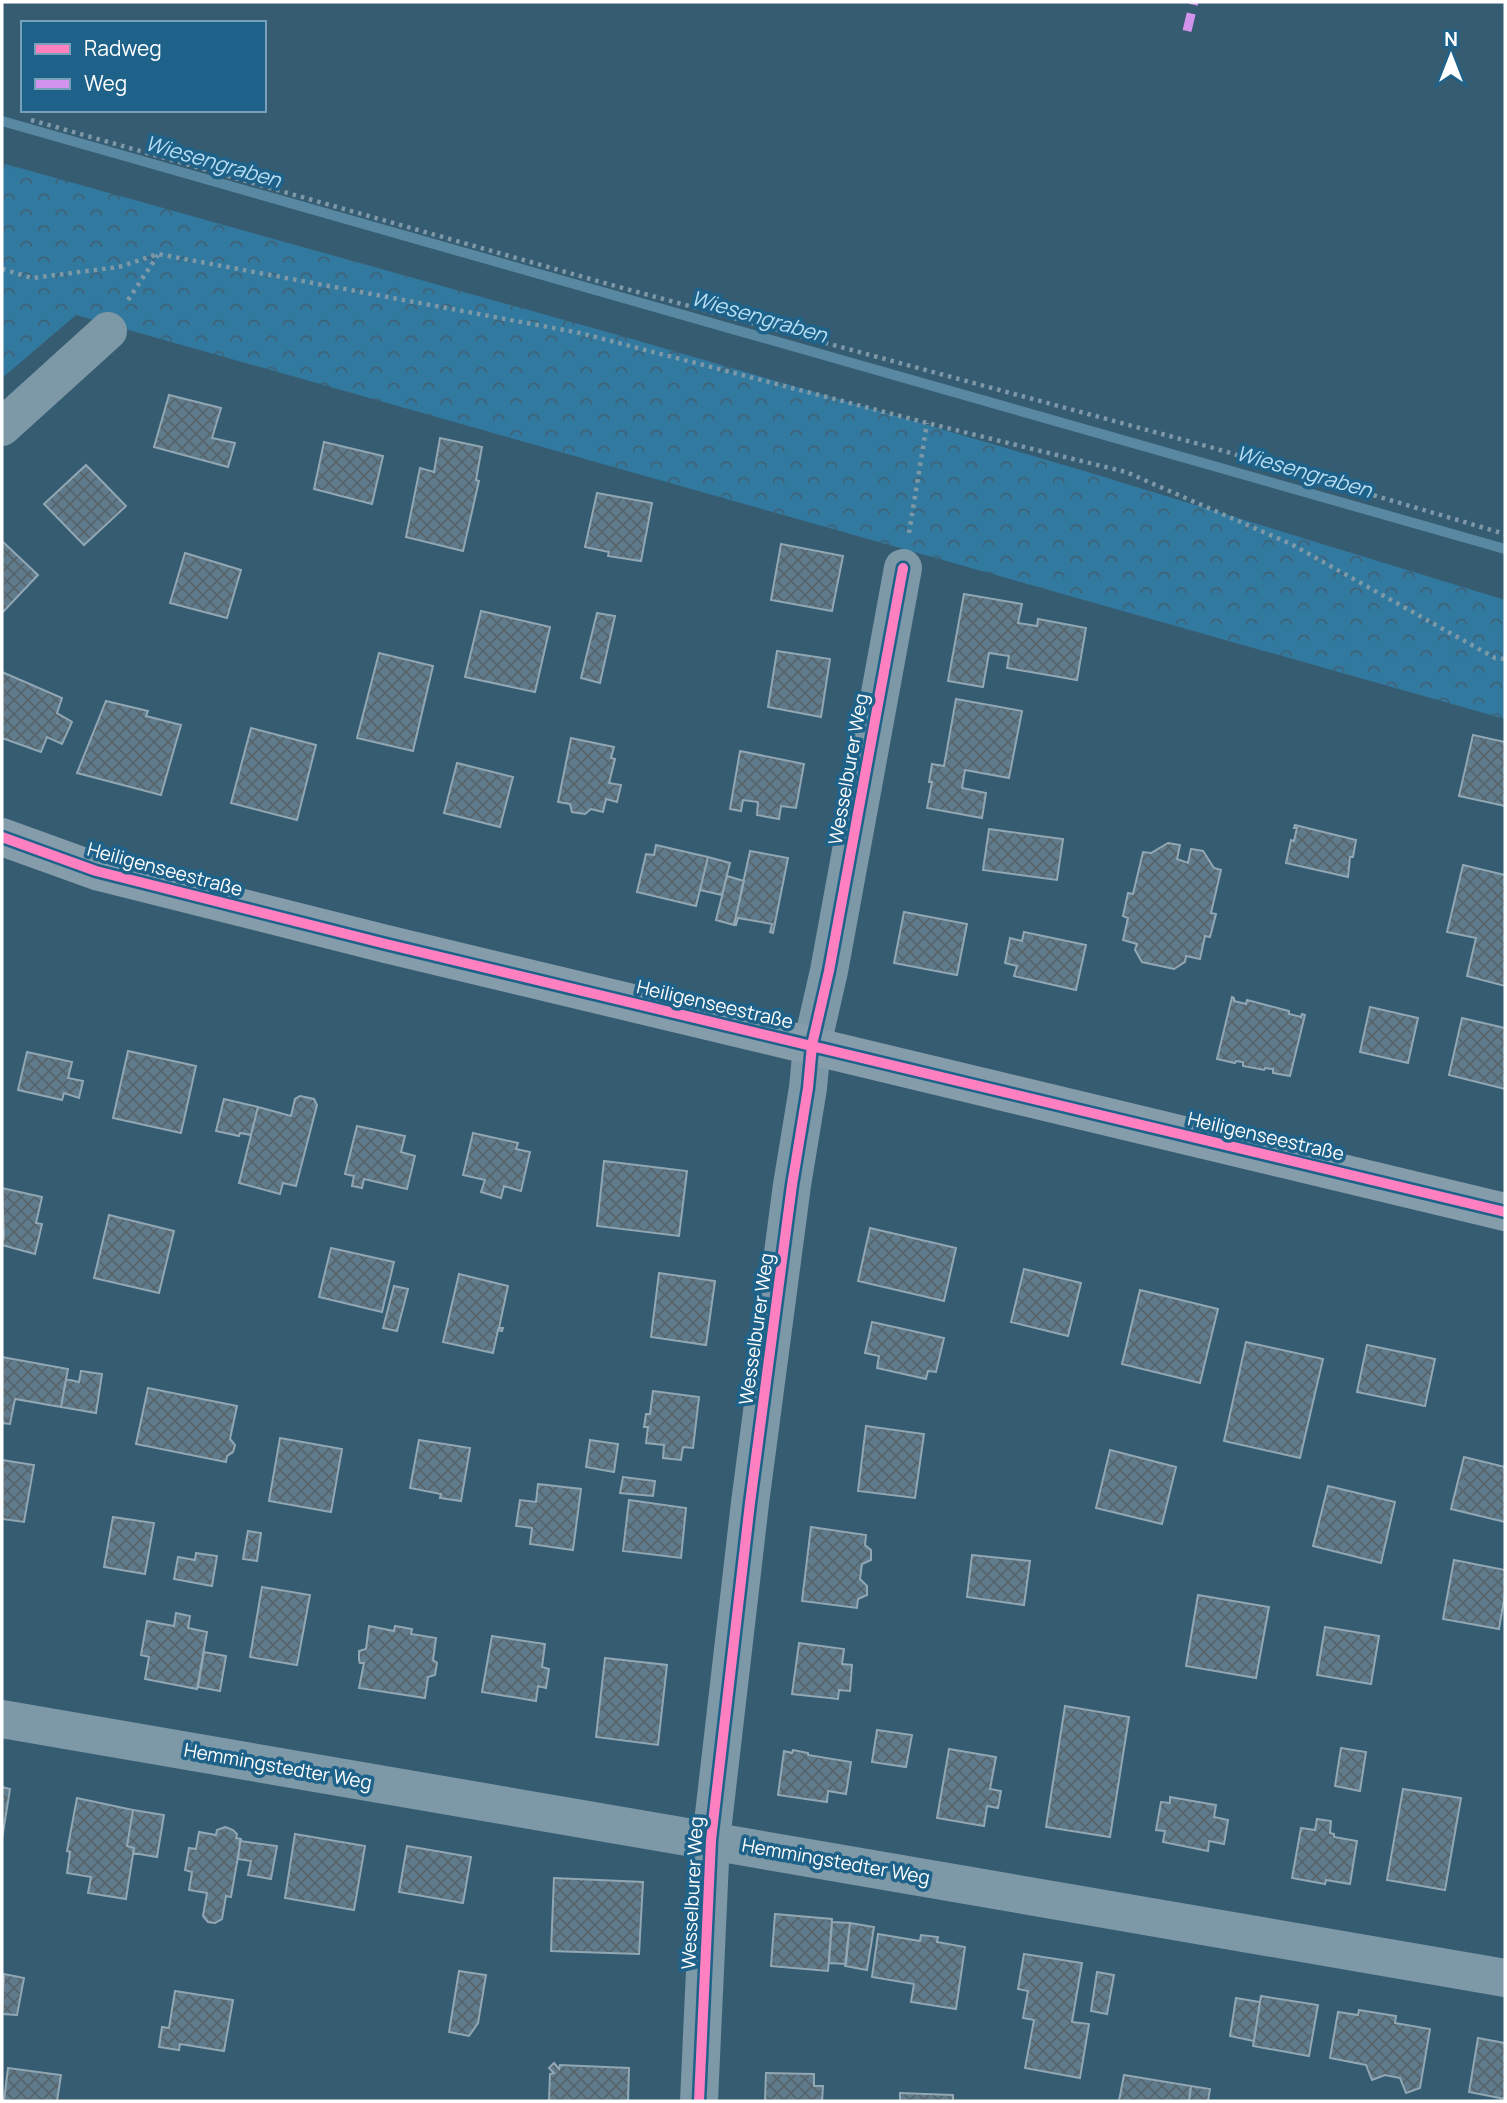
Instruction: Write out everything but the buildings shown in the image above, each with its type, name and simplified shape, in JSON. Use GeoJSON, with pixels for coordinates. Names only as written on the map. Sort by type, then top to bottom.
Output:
{"type":"FeatureCollection","features":[{"type":"Feature","properties":{"kind":"main road","name":"Heiligenseestraße"},"geometry":{"type":"LineString","coordinates":[[2,837],[96,871],[386,944],[1505,1212]]}},
{"type":"Feature","properties":{"kind":"street"},"geometry":{"type":"LineString","coordinates":[[2,427],[108,331]]}},
{"type":"Feature","properties":{"kind":"street","name":"Wesselburer Weg"},"geometry":{"type":"LineString","coordinates":[[699,2101],[711,1840],[750,1503],[792,1185],[808,1088],[811,1045],[829,971],[903,568]]}},
{"type":"Feature","properties":{"kind":"street","name":"Hemmingstedter Weg"},"geometry":{"type":"LineString","coordinates":[[2,1719],[1505,1978]]}},
{"type":"Feature","properties":{"kind":"path"},"geometry":{"type":"LineString","coordinates":[[31,121],[608,284],[1210,447],[1505,534]]}},
{"type":"Feature","properties":{"kind":"path"},"geometry":{"type":"LineString","coordinates":[[2,269],[32,278],[119,267],[158,254],[580,333],[1126,472],[1291,544],[1495,658],[1505,659]]}},
{"type":"Feature","properties":{"kind":"path"},"geometry":{"type":"LineString","coordinates":[[108,331],[158,254]]}},
{"type":"Feature","properties":{"kind":"path"},"geometry":{"type":"LineString","coordinates":[[903,568],[927,423]]}},
{"type":"Feature","properties":{"kind":"green space"},"geometry":{"type":"Polygon","coordinates":[[[2,163],[632,339],[1081,470],[1505,600],[1505,719],[76,315],[2,378],[2,163]]]}},
{"type":"Feature","properties":{"kind":"waterway","name":"Wiesengraben"},"geometry":{"type":"LineString","coordinates":[[2,121],[1505,549]]}},
{"type":"Feature","properties":{"kind":"marked path"},"geometry":{"type":"LineString","coordinates":[[1187,31],[1194,2]]}},
{"type":"Feature","properties":{"kind":"cycle path"},"geometry":{"type":"LineString","coordinates":[[699,2101],[711,1840],[750,1503],[792,1185],[808,1088],[812,1045],[829,971],[903,568]]}},
{"type":"Feature","properties":{"kind":"cycle path"},"geometry":{"type":"LineString","coordinates":[[2,837],[96,871],[386,944],[1505,1212]]}}]}
